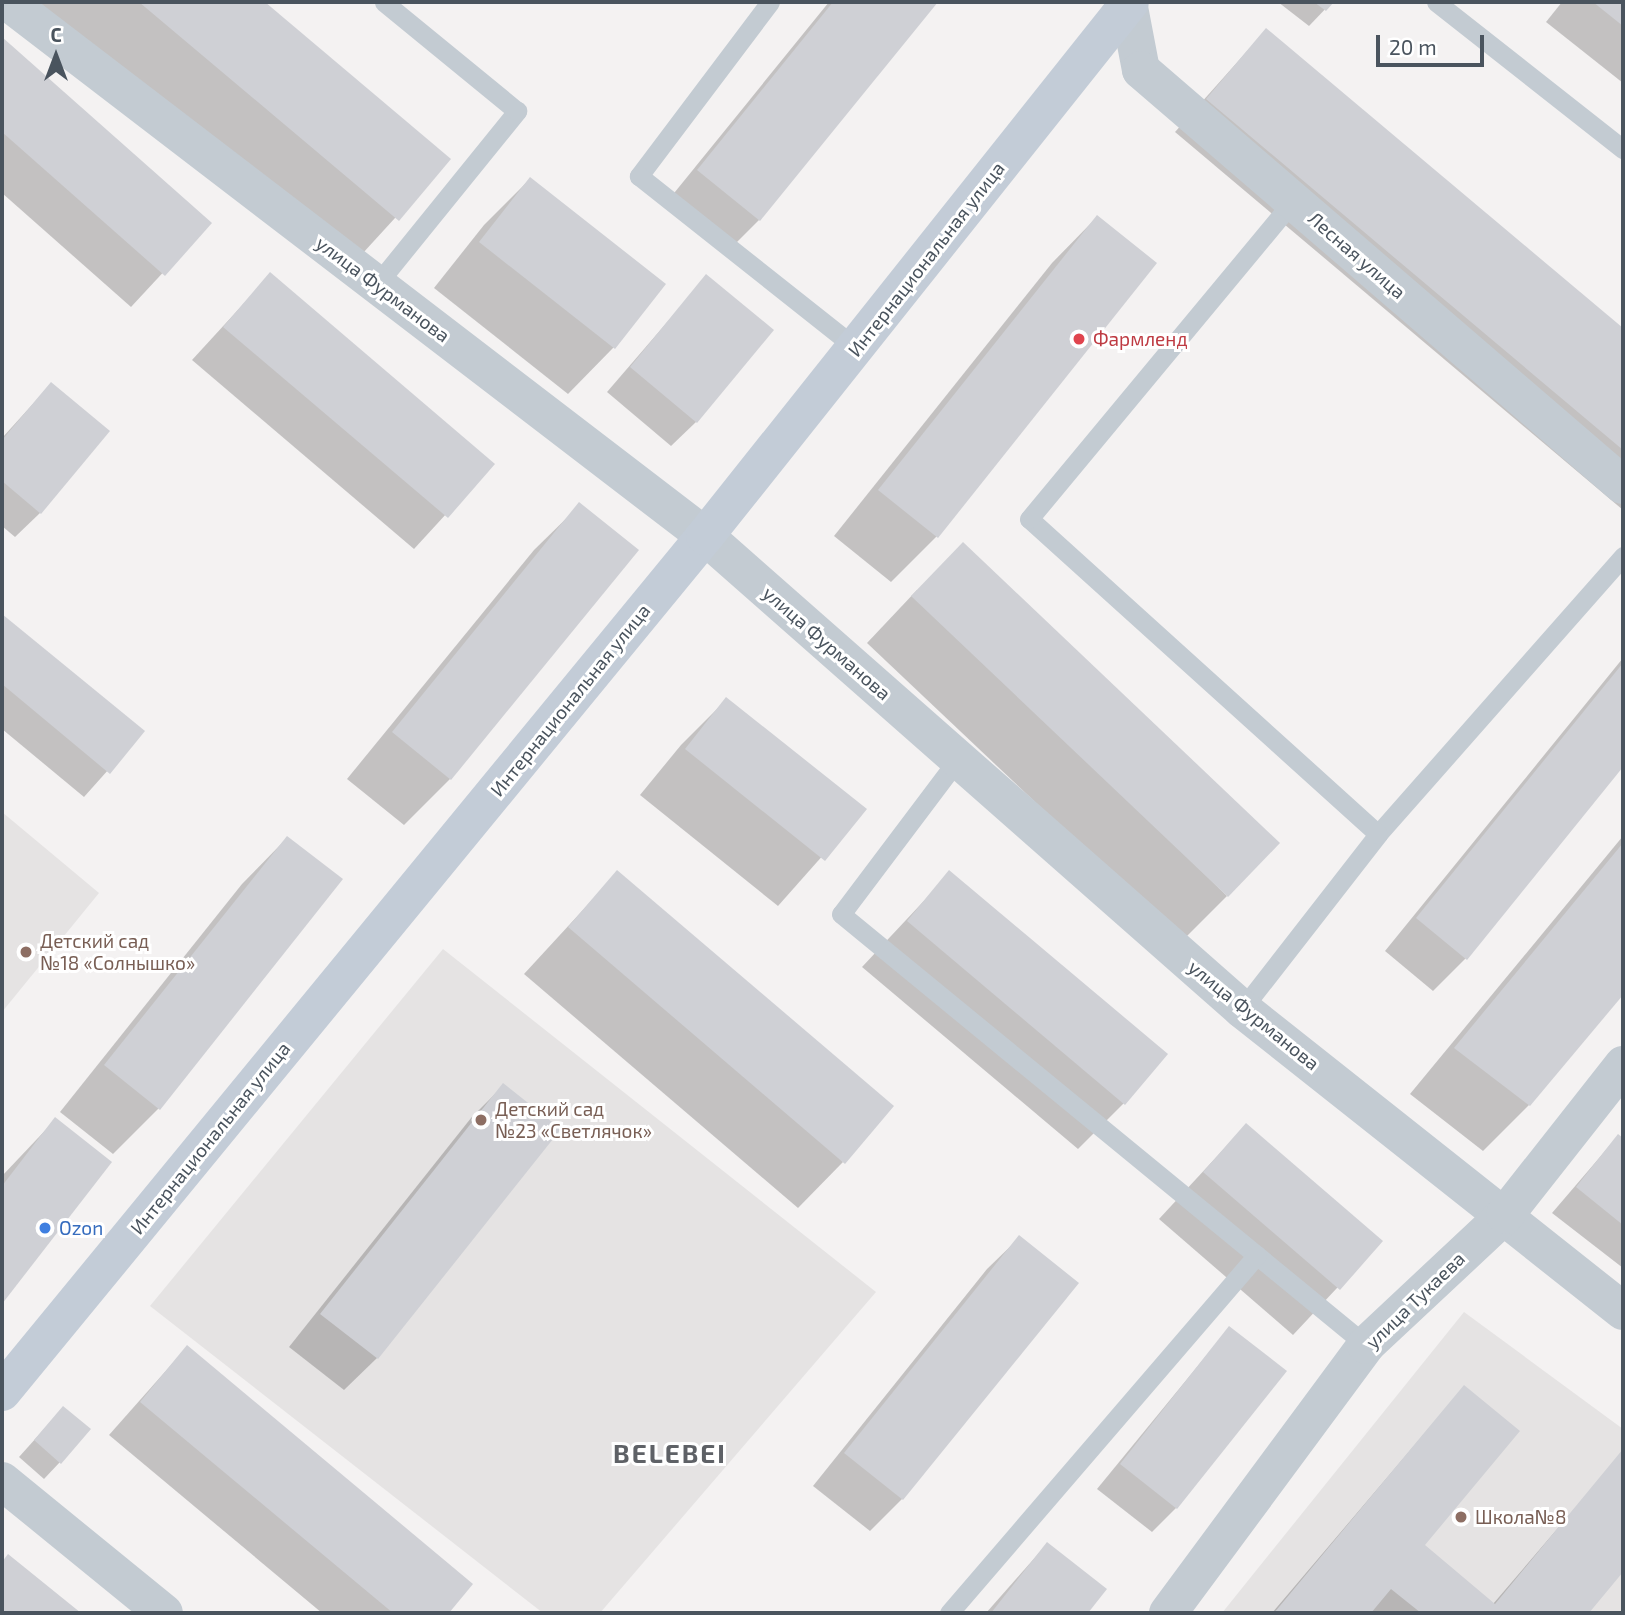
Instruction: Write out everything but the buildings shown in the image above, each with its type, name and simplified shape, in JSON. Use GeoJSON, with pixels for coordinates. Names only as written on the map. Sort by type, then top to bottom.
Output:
{"type":"FeatureCollection","features":[{"type":"Feature","properties":{"kind":"street","name":"улица Фурманова"},"geometry":{"type":"LineString","coordinates":[[8,2],[705,536],[1242,1009],[1623,1311]]}},
{"type":"Feature","properties":{"kind":"street","name":"Интернациональная улица"},"geometry":{"type":"LineString","coordinates":[[2,1392],[705,536],[1129,2]]}},
{"type":"Feature","properties":{"kind":"street","name":"Лесная улица"},"geometry":{"type":"LineString","coordinates":[[1129,2],[1141,70],[1623,485]]}},
{"type":"Feature","properties":{"kind":"street","name":"улица Тукаева"},"geometry":{"type":"LineString","coordinates":[[1168,1613],[1366,1345],[1505,1215],[1623,1065]]}},
{"type":"Feature","properties":{"kind":"street"},"geometry":{"type":"LineString","coordinates":[[2,1481],[164,1613]]}},
{"type":"Feature","properties":{"kind":"lane"},"geometry":{"type":"LineString","coordinates":[[377,284],[517,111],[384,2]]}},
{"type":"Feature","properties":{"kind":"lane"},"geometry":{"type":"LineString","coordinates":[[770,2],[639,176],[856,348]]}},
{"type":"Feature","properties":{"kind":"lane"},"geometry":{"type":"LineString","coordinates":[[1436,2],[1623,149]]}},
{"type":"Feature","properties":{"kind":"lane"},"geometry":{"type":"LineString","coordinates":[[1293,201],[1029,519],[1378,834]]}},
{"type":"Feature","properties":{"kind":"lane"},"geometry":{"type":"LineString","coordinates":[[1242,1009],[1378,834],[1623,556]]}},
{"type":"Feature","properties":{"kind":"lane"},"geometry":{"type":"LineString","coordinates":[[958,759],[841,914],[1366,1345]]}},
{"type":"Feature","properties":{"kind":"lane"},"geometry":{"type":"LineString","coordinates":[[949,1613],[1257,1255]]}},
{"type":"Feature","properties":{"kind":"shaded area","name":"Детский сад №18 «Солнышко»"},"geometry":{"type":"Polygon","coordinates":[[[2,812],[99,893],[2,1012],[2,812]]]}},
{"type":"Feature","properties":{"kind":"shaded area","name":"Детский сад №23 «Светлячок»"},"geometry":{"type":"Polygon","coordinates":[[[443,949],[876,1292],[600,1613],[543,1613],[150,1306],[443,949]]]}},
{"type":"Feature","properties":{"kind":"shaded area","name":"Школа№8"},"geometry":{"type":"Polygon","coordinates":[[[1464,1312],[1623,1429],[1623,1613],[1222,1613],[1464,1312]]]}},
{"type":"Feature","properties":{"kind":"place","name":"Фармленд"},"geometry":{"type":"Point","coordinates":[1079,339]}},
{"type":"Feature","properties":{"kind":"place","name":"Детский сад №18 «Солнышко»"},"geometry":{"type":"Point","coordinates":[26,952]}},
{"type":"Feature","properties":{"kind":"place","name":"Детский сад №23 «Светлячок»"},"geometry":{"type":"Point","coordinates":[481,1120]}},
{"type":"Feature","properties":{"kind":"place","name":"Ozon"},"geometry":{"type":"Point","coordinates":[45,1228]}},
{"type":"Feature","properties":{"kind":"place","name":"Школа№8"},"geometry":{"type":"Point","coordinates":[1461,1517]}},
{"type":"Feature","properties":{"kind":"district","name":"BELEBEI"},"geometry":{"type":"Point","coordinates":[670,1453]}}]}
